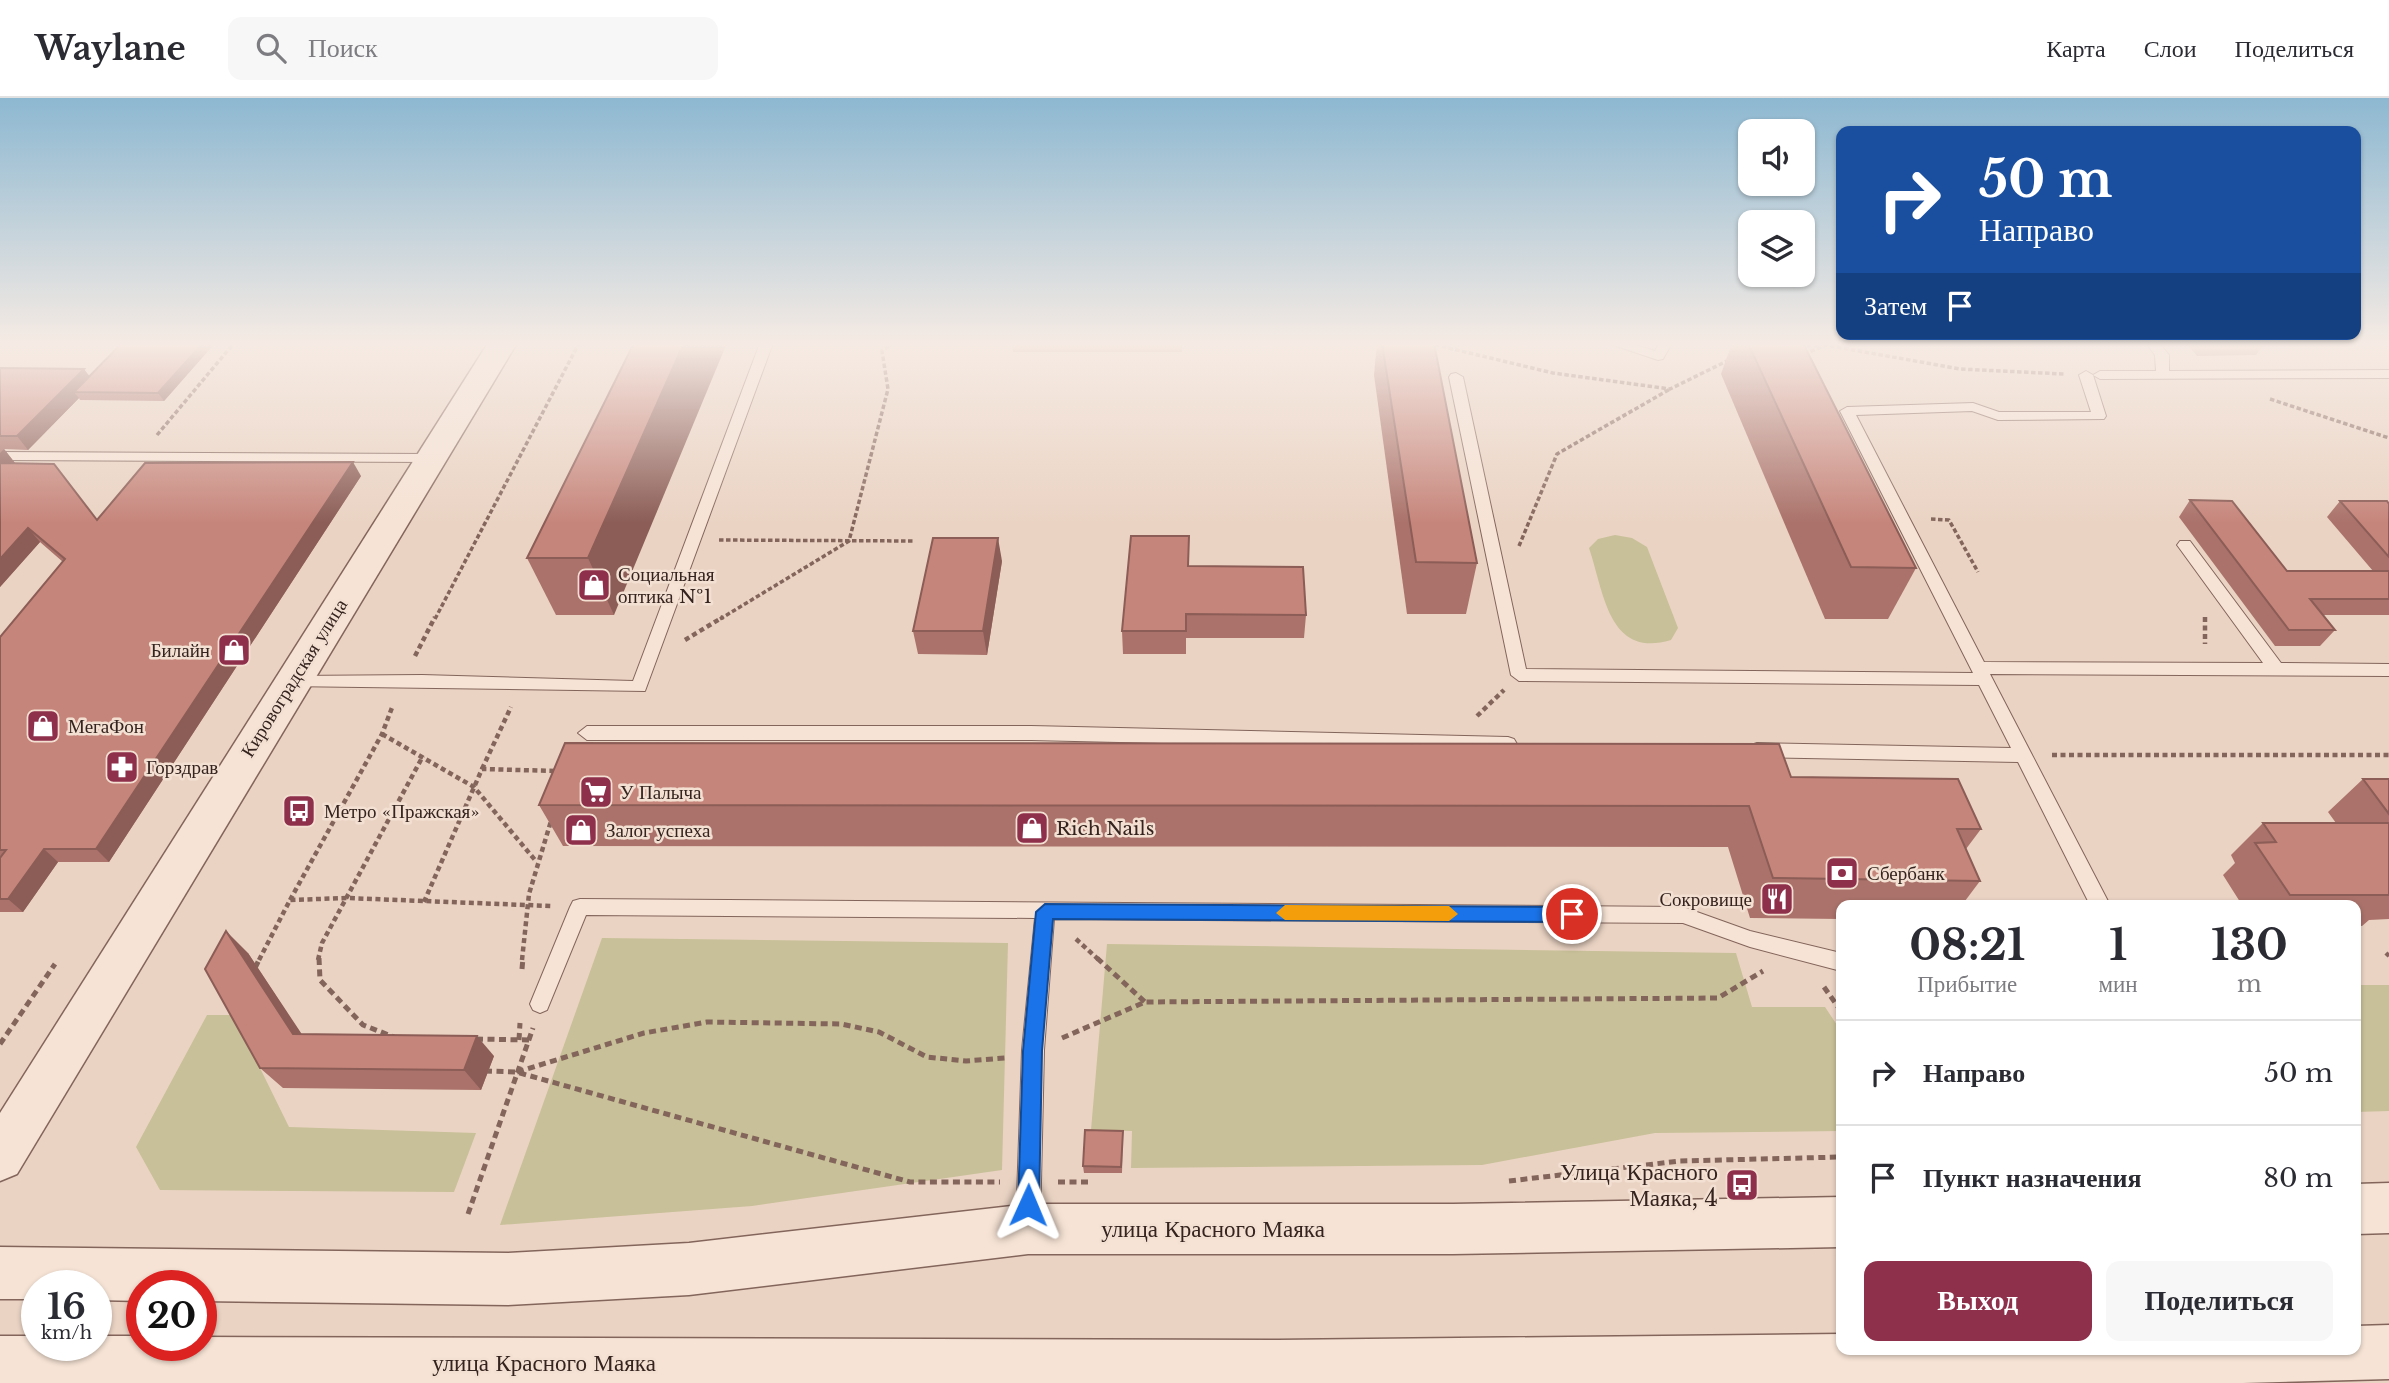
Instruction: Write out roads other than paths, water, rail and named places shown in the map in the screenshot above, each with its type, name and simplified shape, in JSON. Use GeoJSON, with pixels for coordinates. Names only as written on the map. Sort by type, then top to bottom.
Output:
{"type":"FeatureCollection","features":[{"type":"Feature","properties":{"kind":"street","name":"Кировоградская улица"},"geometry":{"type":"LineString","coordinates":[[0,1157],[464,403]]}},
{"type":"Feature","properties":{"kind":"street","name":"улица Красного Маяка"},"geometry":{"type":"LineString","coordinates":[[0,1273],[508,1279],[689,1269],[1028,1205],[1453,1229],[1836,1222]]}},
{"type":"Feature","properties":{"kind":"street"},"geometry":{"type":"LineString","coordinates":[[2361,1209],[2389,1208]]}},
{"type":"Feature","properties":{"kind":"street","name":"улица Красного Маяка"},"geometry":{"type":"LineString","coordinates":[[2361,1353],[2389,1352]]}},
{"type":"Feature","properties":{"kind":"street","name":"улица Красного Маяка"},"geometry":{"type":"LineString","coordinates":[[0,1363],[635,1373],[1278,1375],[2272,1355]]}},
{"type":"Feature","properties":{"kind":"lane"},"geometry":{"type":"LineString","coordinates":[[292,682],[401,681],[639,687],[745,403]]}},
{"type":"Feature","properties":{"kind":"lane"},"geometry":{"type":"LineString","coordinates":[[1461,403],[1519,675],[2389,670]]}},
{"type":"Feature","properties":{"kind":"lane"},"geometry":{"type":"LineString","coordinates":[[2097,403],[2099,416],[1998,416],[1973,407],[1847,411],[2097,900]]}},
{"type":"Feature","properties":{"kind":"lane"},"geometry":{"type":"LineString","coordinates":[[0,456],[429,458]]}},
{"type":"Feature","properties":{"kind":"lane"},"geometry":{"type":"LineString","coordinates":[[2185,545],[2276,669]]}},
{"type":"Feature","properties":{"kind":"lane"},"geometry":{"type":"LineString","coordinates":[[587,733],[1031,733],[1532,745]]}},
{"type":"Feature","properties":{"kind":"lane"},"geometry":{"type":"LineString","coordinates":[[1738,750],[2023,755]]}},
{"type":"Feature","properties":{"kind":"lane"},"geometry":{"type":"LineString","coordinates":[[540,1004],[580,907],[1683,915],[1750,939],[1836,961]]}},
{"type":"Feature","properties":{"kind":"lane"},"geometry":{"type":"LineString","coordinates":[[1028,1205],[1033,1051],[1045,912]]}},
{"type":"Feature","properties":{"kind":"place","name":"Социальная оптика №1"},"geometry":{"type":"Point","coordinates":[594,585]}},
{"type":"Feature","properties":{"kind":"place","name":"Билайн"},"geometry":{"type":"Point","coordinates":[234,650]}},
{"type":"Feature","properties":{"kind":"place","name":"МегаФон"},"geometry":{"type":"Point","coordinates":[43,726]}},
{"type":"Feature","properties":{"kind":"place","name":"Горздрав"},"geometry":{"type":"Point","coordinates":[122,767]}},
{"type":"Feature","properties":{"kind":"place","name":"У Палыча"},"geometry":{"type":"Point","coordinates":[596,792]}},
{"type":"Feature","properties":{"kind":"place","name":"Метро «Пражская»"},"geometry":{"type":"Point","coordinates":[299,811]}},
{"type":"Feature","properties":{"kind":"place","name":"Rich Nails"},"geometry":{"type":"Point","coordinates":[1032,828]}},
{"type":"Feature","properties":{"kind":"place","name":"Залог успеха"},"geometry":{"type":"Point","coordinates":[581,830]}},
{"type":"Feature","properties":{"kind":"place","name":"Сбербанк"},"geometry":{"type":"Point","coordinates":[1842,873]}},
{"type":"Feature","properties":{"kind":"place","name":"Сокровище"},"geometry":{"type":"Point","coordinates":[1777,899]}},
{"type":"Feature","properties":{"kind":"place","name":"Улица Красного Маяка, 4"},"geometry":{"type":"Point","coordinates":[1742,1185]}}]}
